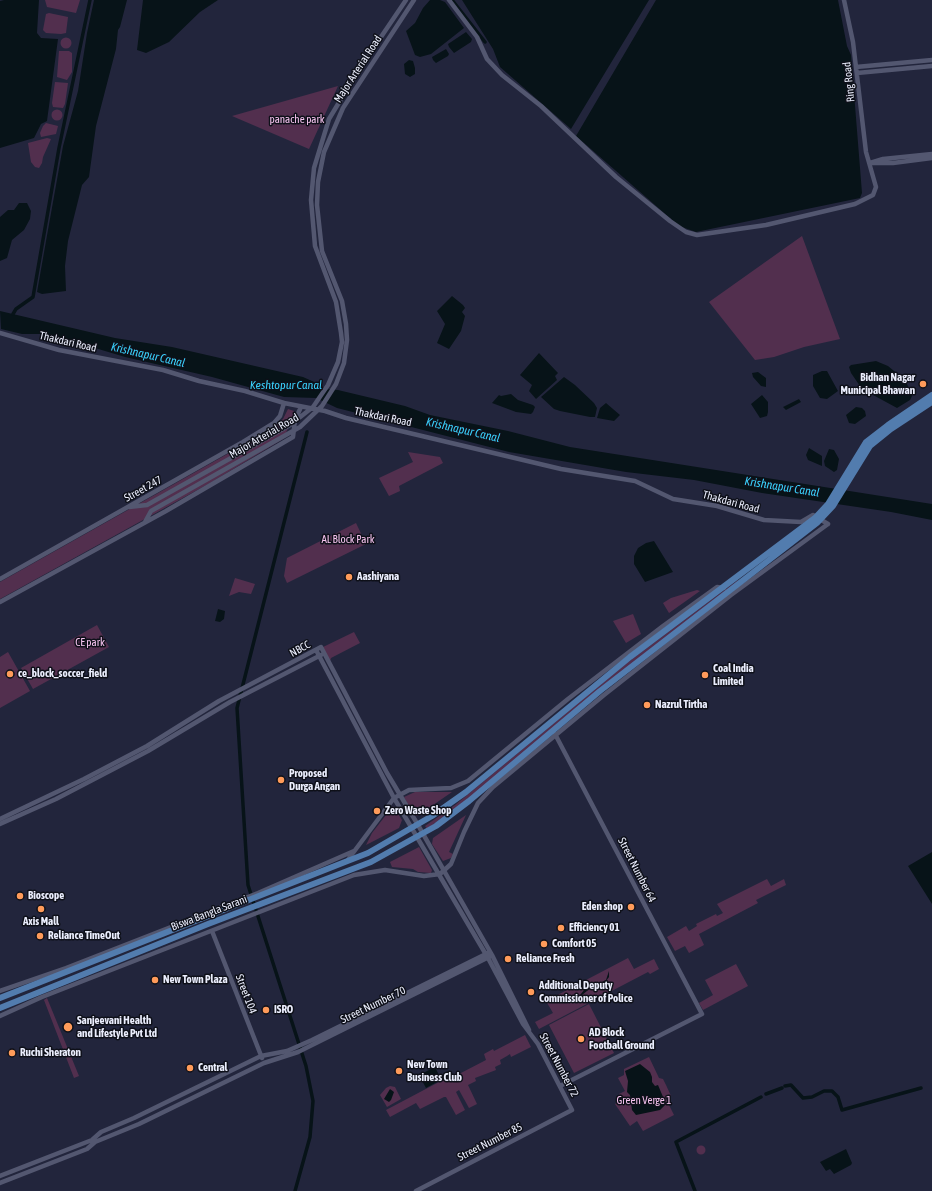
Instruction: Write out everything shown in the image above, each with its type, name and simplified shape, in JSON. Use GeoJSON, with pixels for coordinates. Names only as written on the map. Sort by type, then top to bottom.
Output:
{"type":"FeatureCollection","features":[{"type":"Feature","properties":{"kind":"main road"},"geometry":{"type":"LineString","coordinates":[[747,574],[823,518],[833,506],[866,451],[874,442],[902,418],[932,397]]}},
{"type":"Feature","properties":{"kind":"main road","name":"Biswa Bangla Sarani"},"geometry":{"type":"LineString","coordinates":[[0,1008],[135,950],[247,899],[345,862],[415,826],[466,792],[574,702],[664,631],[724,588],[747,574]]}},
{"type":"Feature","properties":{"kind":"main road","name":"Biswa Bangla Sarani"},"geometry":{"type":"LineString","coordinates":[[135,950],[251,912],[338,878],[421,835],[469,801],[589,700],[747,574]]}},
{"type":"Feature","properties":{"kind":"main road","name":"Biswa Bangla Sarani"},"geometry":{"type":"LineString","coordinates":[[0,998],[110,960]]}},
{"type":"Feature","properties":{"kind":"street","name":"Major Arterial Road"},"geometry":{"type":"LineString","coordinates":[[129,507],[147,505],[290,426],[306,414],[328,385],[336,369],[342,342],[338,312],[315,246],[311,200],[314,168],[325,129],[358,70],[406,0]]}},
{"type":"Feature","properties":{"kind":"street","name":"Major Arterial Road"},"geometry":{"type":"LineString","coordinates":[[145,522],[151,511],[300,427],[322,406],[333,388],[342,369],[347,340],[344,308],[322,251],[317,205],[318,182],[324,152],[343,108],[414,0]]}},
{"type":"Feature","properties":{"kind":"street","name":"Ring Road"},"geometry":{"type":"LineString","coordinates":[[449,0],[477,37],[487,59],[502,75],[541,106],[616,177],[686,232],[697,235],[766,225],[846,206],[872,195],[876,187],[871,165],[866,152],[857,73],[844,0]]}},
{"type":"Feature","properties":{"kind":"street"},"geometry":{"type":"LineString","coordinates":[[856,67],[929,60],[930,66],[857,73]]}},
{"type":"Feature","properties":{"kind":"street"},"geometry":{"type":"LineString","coordinates":[[897,63],[898,69]]}},
{"type":"Feature","properties":{"kind":"street"},"geometry":{"type":"LineString","coordinates":[[871,165],[883,159],[932,154]]}},
{"type":"Feature","properties":{"kind":"street"},"geometry":{"type":"LineString","coordinates":[[871,165],[932,158]]}},
{"type":"Feature","properties":{"kind":"street","name":"Thakdari Road"},"geometry":{"type":"LineString","coordinates":[[0,333],[59,350],[163,370],[199,381],[245,391],[284,403],[561,469],[630,480],[645,484],[673,499],[717,506],[764,520],[802,522],[813,516],[828,524],[731,595],[555,734]]}},
{"type":"Feature","properties":{"kind":"street","name":"Street 247"},"geometry":{"type":"LineString","coordinates":[[0,579],[129,507],[274,423],[280,416],[284,403]]}},
{"type":"Feature","properties":{"kind":"street"},"geometry":{"type":"LineString","coordinates":[[0,602],[145,522],[293,437],[295,420],[301,407]]}},
{"type":"Feature","properties":{"kind":"street"},"geometry":{"type":"LineString","coordinates":[[345,862],[355,851],[394,798],[414,789],[451,788],[468,781],[568,699],[663,626],[717,587],[724,588]]}},
{"type":"Feature","properties":{"kind":"street","name":"NBCC"},"geometry":{"type":"LineString","coordinates":[[246,691],[321,647],[415,826],[478,932],[489,955]]}},
{"type":"Feature","properties":{"kind":"street"},"geometry":{"type":"LineString","coordinates":[[316,650],[394,798],[415,826]]}},
{"type":"Feature","properties":{"kind":"street"},"geometry":{"type":"LineString","coordinates":[[0,824],[56,799],[148,751],[230,702],[238,695],[324,653]]}},
{"type":"Feature","properties":{"kind":"street"},"geometry":{"type":"LineString","coordinates":[[0,819],[84,779],[135,752],[230,696],[238,695]]}},
{"type":"Feature","properties":{"kind":"street"},"geometry":{"type":"LineString","coordinates":[[338,878],[377,870],[397,870],[424,876],[442,873],[452,861],[465,830],[482,798],[555,734]]}},
{"type":"Feature","properties":{"kind":"street","name":"Street Number 64"},"geometry":{"type":"LineString","coordinates":[[555,734],[702,1014],[560,1086]]}},
{"type":"Feature","properties":{"kind":"street"},"geometry":{"type":"LineString","coordinates":[[259,895],[355,851]]}},
{"type":"Feature","properties":{"kind":"street"},"geometry":{"type":"LineString","coordinates":[[442,873],[454,900],[489,955]]}},
{"type":"Feature","properties":{"kind":"street"},"geometry":{"type":"LineString","coordinates":[[0,991],[247,899]]}},
{"type":"Feature","properties":{"kind":"street"},"geometry":{"type":"LineString","coordinates":[[0,1016],[42,997],[212,931],[251,912]]}},
{"type":"Feature","properties":{"kind":"street","name":"Street 104"},"geometry":{"type":"LineString","coordinates":[[212,931],[264,1063]]}},
{"type":"Feature","properties":{"kind":"street","name":"Street Number 72"},"geometry":{"type":"LineString","coordinates":[[489,955],[572,1110]]}},
{"type":"Feature","properties":{"kind":"street","name":"Street Number 70"},"geometry":{"type":"LineString","coordinates":[[0,1176],[92,1140],[101,1132],[134,1118],[261,1056],[288,1051],[489,955]]}},
{"type":"Feature","properties":{"kind":"street","name":"Street Number 70"},"geometry":{"type":"LineString","coordinates":[[0,1183],[87,1148],[95,1142],[139,1124],[264,1063],[307,1048],[489,955]]}},
{"type":"Feature","properties":{"kind":"street","name":"Street Number 85"},"geometry":{"type":"LineString","coordinates":[[416,1191],[572,1110]]}},
{"type":"Feature","properties":{"kind":"green space"},"geometry":{"type":"Polygon","coordinates":[[[45,0],[80,0],[76,13],[47,7],[45,0]]]}},
{"type":"Feature","properties":{"kind":"green space"},"geometry":{"type":"Polygon","coordinates":[[[49,13],[68,17],[66,33],[46,33],[43,30],[46,14],[49,13]]]}},
{"type":"Feature","properties":{"kind":"green space"},"geometry":{"type":"Polygon","coordinates":[[[64,38],[68,38],[70,39],[70,47],[64,48],[61,45],[61,41],[64,38]]]}},
{"type":"Feature","properties":{"kind":"green space"},"geometry":{"type":"Polygon","coordinates":[[[59,51],[69,51],[72,53],[72,72],[67,80],[57,77],[59,51]]]}},
{"type":"Feature","properties":{"kind":"green space"},"geometry":{"type":"Polygon","coordinates":[[[55,82],[68,83],[63,108],[53,107],[52,103],[55,82]]]}},
{"type":"Feature","properties":{"kind":"green space","name":"panache park"},"geometry":{"type":"Polygon","coordinates":[[[338,86],[309,149],[232,116],[338,86]]]}},
{"type":"Feature","properties":{"kind":"green space"},"geometry":{"type":"Polygon","coordinates":[[[57,109],[61,111],[63,115],[61,119],[57,121],[53,119],[51,115],[53,111],[57,109]]]}},
{"type":"Feature","properties":{"kind":"green space"},"geometry":{"type":"Polygon","coordinates":[[[46,123],[58,126],[56,134],[41,137],[40,133],[46,123]]]}},
{"type":"Feature","properties":{"kind":"green space"},"geometry":{"type":"Polygon","coordinates":[[[47,138],[51,139],[42,163],[39,168],[35,167],[31,162],[28,143],[47,138]]]}},
{"type":"Feature","properties":{"kind":"green space"},"geometry":{"type":"Polygon","coordinates":[[[802,236],[840,339],[804,347],[774,357],[755,360],[709,302],[802,236]]]}},
{"type":"Feature","properties":{"kind":"green space"},"geometry":{"type":"Polygon","coordinates":[[[288,409],[294,411],[293,418],[283,439],[210,483],[0,599],[0,582],[270,430],[283,419],[288,409]]]}},
{"type":"Feature","properties":{"kind":"green space"},"geometry":{"type":"Polygon","coordinates":[[[408,452],[440,457],[443,463],[399,486],[400,491],[389,496],[379,478],[413,462],[408,452]]]}},
{"type":"Feature","properties":{"kind":"green space","name":"AL Block Park"},"geometry":{"type":"Polygon","coordinates":[[[356,523],[366,544],[287,583],[284,576],[287,558],[356,523]]]}},
{"type":"Feature","properties":{"kind":"green space"},"geometry":{"type":"Polygon","coordinates":[[[235,578],[255,584],[251,594],[239,592],[229,596],[235,578]]]}},
{"type":"Feature","properties":{"kind":"green space"},"geometry":{"type":"Polygon","coordinates":[[[738,580],[739,582],[486,785],[427,829],[425,826],[455,805],[627,663],[738,580]]]}},
{"type":"Feature","properties":{"kind":"green space"},"geometry":{"type":"Polygon","coordinates":[[[697,590],[700,591],[669,613],[663,603],[671,598],[697,590]]]}},
{"type":"Feature","properties":{"kind":"green space"},"geometry":{"type":"Polygon","coordinates":[[[633,614],[641,634],[626,643],[613,621],[633,614]]]}},
{"type":"Feature","properties":{"kind":"green space","name":"CE park"},"geometry":{"type":"Polygon","coordinates":[[[97,625],[109,647],[33,689],[21,668],[97,625]]]}},
{"type":"Feature","properties":{"kind":"green space"},"geometry":{"type":"Polygon","coordinates":[[[354,632],[360,643],[331,658],[330,661],[321,648],[354,632]]]}},
{"type":"Feature","properties":{"kind":"green space","name":"ce_block_soccer_field"},"geometry":{"type":"Polygon","coordinates":[[[8,652],[30,691],[0,708],[0,657],[8,652]]]}},
{"type":"Feature","properties":{"kind":"green space"},"geometry":{"type":"Polygon","coordinates":[[[415,792],[452,792],[417,816],[413,814],[404,797],[415,792]]]}},
{"type":"Feature","properties":{"kind":"green space"},"geometry":{"type":"Polygon","coordinates":[[[393,806],[402,820],[399,828],[366,845],[372,833],[393,806]]]}},
{"type":"Feature","properties":{"kind":"green space"},"geometry":{"type":"Polygon","coordinates":[[[466,815],[449,852],[453,854],[451,858],[443,861],[432,844],[433,838],[466,815]]]}},
{"type":"Feature","properties":{"kind":"green space"},"geometry":{"type":"Polygon","coordinates":[[[419,847],[432,870],[431,873],[418,872],[413,869],[392,867],[390,862],[419,847]]]}},
{"type":"Feature","properties":{"kind":"green space"},"geometry":{"type":"Polygon","coordinates":[[[767,879],[771,886],[784,879],[786,885],[756,900],[758,903],[699,934],[704,945],[689,953],[685,946],[675,951],[667,937],[686,926],[689,931],[697,926],[696,924],[716,914],[717,916],[723,913],[717,904],[767,879]]]}},
{"type":"Feature","properties":{"kind":"green space"},"geometry":{"type":"Polygon","coordinates":[[[628,958],[634,969],[654,959],[659,969],[650,974],[648,972],[539,1029],[535,1022],[553,1013],[546,1001],[628,958]]]}},
{"type":"Feature","properties":{"kind":"green space"},"geometry":{"type":"Polygon","coordinates":[[[736,964],[748,986],[703,1010],[699,1003],[713,995],[705,980],[736,964]]]}},
{"type":"Feature","properties":{"kind":"green space"},"geometry":{"type":"Polygon","coordinates":[[[47,998],[79,1076],[74,1078],[44,1000],[47,998]]]}},
{"type":"Feature","properties":{"kind":"green space","name":"AD Block Football Ground"},"geometry":{"type":"Polygon","coordinates":[[[589,1004],[614,1053],[574,1073],[549,1025],[589,1004]]]}},
{"type":"Feature","properties":{"kind":"green space"},"geometry":{"type":"Polygon","coordinates":[[[525,1035],[531,1047],[511,1057],[510,1054],[500,1060],[501,1064],[495,1067],[496,1070],[475,1078],[476,1081],[468,1085],[477,1104],[469,1108],[459,1090],[456,1092],[465,1110],[456,1115],[446,1097],[444,1097],[420,1109],[416,1103],[390,1117],[386,1110],[458,1072],[459,1074],[486,1060],[484,1054],[493,1049],[494,1051],[525,1035]]]}},
{"type":"Feature","properties":{"kind":"green space","name":"Green Verge 1"},"geometry":{"type":"Polygon","coordinates":[[[649,1057],[659,1078],[663,1079],[671,1096],[666,1099],[674,1115],[643,1131],[637,1121],[630,1126],[615,1104],[622,1100],[619,1094],[625,1091],[618,1078],[624,1075],[624,1069],[649,1057]]]}},
{"type":"Feature","properties":{"kind":"green space"},"geometry":{"type":"Polygon","coordinates":[[[390,1086],[395,1087],[401,1099],[387,1107],[380,1095],[390,1086]]]}},
{"type":"Feature","properties":{"kind":"green space"},"geometry":{"type":"Polygon","coordinates":[[[701,1145],[706,1150],[701,1155],[696,1150],[701,1145]]]}},
{"type":"Feature","properties":{"kind":"water"},"geometry":{"type":"Polygon","coordinates":[[[39,0],[37,33],[41,38],[58,39],[47,121],[41,124],[34,138],[0,148],[0,1],[39,0]]]}},
{"type":"Feature","properties":{"kind":"water"},"geometry":{"type":"Polygon","coordinates":[[[94,0],[127,0],[118,30],[116,49],[96,126],[89,177],[82,185],[68,241],[65,266],[66,291],[42,294],[37,292],[46,241],[63,146],[78,91],[94,0]]]}},
{"type":"Feature","properties":{"kind":"water"},"geometry":{"type":"Polygon","coordinates":[[[143,0],[218,0],[200,12],[169,42],[146,53],[137,50],[143,0]]]}},
{"type":"Feature","properties":{"kind":"water"},"geometry":{"type":"Polygon","coordinates":[[[430,0],[440,0],[445,2],[464,28],[431,54],[420,57],[415,55],[406,31],[415,23],[423,8],[430,0]]]}},
{"type":"Feature","properties":{"kind":"water"},"geometry":{"type":"Polygon","coordinates":[[[462,0],[649,0],[571,129],[500,67],[493,49],[462,0]]]}},
{"type":"Feature","properties":{"kind":"water"},"geometry":{"type":"Polygon","coordinates":[[[656,0],[838,0],[847,46],[851,55],[862,193],[860,198],[696,232],[679,226],[576,136],[656,0]]]}},
{"type":"Feature","properties":{"kind":"water"},"geometry":{"type":"Polygon","coordinates":[[[466,32],[472,39],[471,42],[454,53],[448,44],[466,32]]]}},
{"type":"Feature","properties":{"kind":"water"},"geometry":{"type":"Polygon","coordinates":[[[446,49],[449,54],[448,56],[436,63],[432,57],[446,49]]]}},
{"type":"Feature","properties":{"kind":"water"},"geometry":{"type":"Polygon","coordinates":[[[409,60],[413,61],[415,68],[415,74],[410,77],[405,74],[404,64],[409,60]]]}},
{"type":"Feature","properties":{"kind":"water"},"geometry":{"type":"Polygon","coordinates":[[[19,203],[27,203],[31,211],[30,219],[24,230],[12,240],[7,258],[0,261],[0,217],[8,210],[14,210],[19,203]]]}},
{"type":"Feature","properties":{"kind":"water"},"geometry":{"type":"Polygon","coordinates":[[[452,296],[465,308],[462,312],[465,316],[461,331],[449,349],[437,343],[445,324],[437,311],[452,296]]]}},
{"type":"Feature","properties":{"kind":"water","name":"Keshtopur Canal"},"geometry":{"type":"Polygon","coordinates":[[[0,311],[115,338],[172,347],[303,377],[321,385],[325,389],[338,390],[405,406],[430,415],[508,431],[570,447],[932,504],[932,520],[891,512],[762,493],[694,480],[626,472],[509,452],[337,408],[316,398],[284,397],[212,377],[125,357],[75,342],[41,334],[22,334],[1,329],[0,311]]]}},
{"type":"Feature","properties":{"kind":"water"},"geometry":{"type":"Polygon","coordinates":[[[539,353],[558,373],[555,376],[557,380],[536,399],[529,391],[532,385],[520,375],[539,353]]]}},
{"type":"Feature","properties":{"kind":"water"},"geometry":{"type":"Polygon","coordinates":[[[876,361],[888,366],[905,380],[912,396],[910,400],[897,408],[862,389],[851,373],[849,367],[851,365],[876,361]]]}},
{"type":"Feature","properties":{"kind":"water"},"geometry":{"type":"Polygon","coordinates":[[[822,371],[827,371],[838,391],[827,399],[820,398],[813,386],[813,375],[822,371]]]}},
{"type":"Feature","properties":{"kind":"water"},"geometry":{"type":"Polygon","coordinates":[[[758,372],[766,378],[766,387],[761,386],[753,377],[752,373],[758,372]]]}},
{"type":"Feature","properties":{"kind":"water"},"geometry":{"type":"Polygon","coordinates":[[[564,377],[594,403],[597,408],[595,417],[554,409],[541,397],[564,377]]]}},
{"type":"Feature","properties":{"kind":"water"},"geometry":{"type":"Polygon","coordinates":[[[511,394],[518,400],[533,405],[535,407],[533,412],[531,414],[516,412],[492,403],[499,395],[511,394]]]}},
{"type":"Feature","properties":{"kind":"water"},"geometry":{"type":"Polygon","coordinates":[[[762,395],[768,402],[768,412],[767,416],[760,418],[751,404],[762,395]]]}},
{"type":"Feature","properties":{"kind":"water"},"geometry":{"type":"Polygon","coordinates":[[[799,399],[801,402],[786,410],[783,407],[799,399]]]}},
{"type":"Feature","properties":{"kind":"water"},"geometry":{"type":"Polygon","coordinates":[[[606,403],[620,415],[614,421],[597,418],[600,408],[606,403]]]}},
{"type":"Feature","properties":{"kind":"water"},"geometry":{"type":"Polygon","coordinates":[[[856,407],[862,408],[865,411],[866,416],[855,424],[849,423],[846,415],[856,407]]]}},
{"type":"Feature","properties":{"kind":"water"},"geometry":{"type":"Polygon","coordinates":[[[809,448],[822,456],[822,466],[808,460],[806,455],[809,448]]]}},
{"type":"Feature","properties":{"kind":"water"},"geometry":{"type":"Polygon","coordinates":[[[829,449],[834,450],[839,459],[837,470],[834,472],[825,466],[824,461],[829,449]]]}},
{"type":"Feature","properties":{"kind":"water"},"geometry":{"type":"Polygon","coordinates":[[[654,541],[673,572],[645,582],[634,564],[634,556],[638,548],[646,543],[654,541]]]}},
{"type":"Feature","properties":{"kind":"water"},"geometry":{"type":"Polygon","coordinates":[[[218,609],[225,611],[224,619],[220,622],[215,621],[218,609]]]}},
{"type":"Feature","properties":{"kind":"water"},"geometry":{"type":"Polygon","coordinates":[[[932,852],[932,904],[908,866],[932,852]]]}},
{"type":"Feature","properties":{"kind":"water"},"geometry":{"type":"Polygon","coordinates":[[[609,971],[609,977],[606,981],[602,984],[593,986],[576,1000],[569,1001],[564,996],[570,1000],[577,999],[588,985],[600,983],[606,980],[609,971]]]}},
{"type":"Feature","properties":{"kind":"water"},"geometry":{"type":"Polygon","coordinates":[[[640,1064],[650,1072],[652,1082],[655,1086],[658,1085],[666,1104],[660,1110],[636,1115],[632,1110],[630,1095],[627,1092],[628,1081],[625,1071],[640,1064]]]}},
{"type":"Feature","properties":{"kind":"water"},"geometry":{"type":"Polygon","coordinates":[[[435,1067],[440,1077],[438,1079],[439,1081],[426,1088],[419,1075],[435,1067]]]}},
{"type":"Feature","properties":{"kind":"water"},"geometry":{"type":"Polygon","coordinates":[[[390,1089],[394,1092],[389,1102],[384,1099],[390,1089]]]}},
{"type":"Feature","properties":{"kind":"water"},"geometry":{"type":"Polygon","coordinates":[[[846,1149],[852,1163],[851,1165],[834,1174],[830,1169],[826,1171],[820,1162],[846,1149]]]}},
{"type":"Feature","properties":{"kind":"waterway"},"geometry":{"type":"LineString","coordinates":[[13,314],[16,309],[33,297],[59,148],[90,0]]}},
{"type":"Feature","properties":{"kind":"waterway"},"geometry":{"type":"LineString","coordinates":[[452,0],[485,42]]}},
{"type":"Feature","properties":{"kind":"waterway"},"geometry":{"type":"LineString","coordinates":[[295,1191],[310,1137],[313,1101],[306,1066],[248,885],[237,708],[307,432]]}},
{"type":"Feature","properties":{"kind":"waterway"},"geometry":{"type":"LineString","coordinates":[[785,1086],[791,1085],[803,1098],[812,1097],[824,1091],[832,1091],[838,1097],[842,1110],[921,1088]]}},
{"type":"Feature","properties":{"kind":"waterway"},"geometry":{"type":"LineString","coordinates":[[766,1094],[782,1088]]}},
{"type":"Feature","properties":{"kind":"waterway"},"geometry":{"type":"LineString","coordinates":[[695,1191],[676,1142],[761,1097]]}},
{"type":"Feature","properties":{"kind":"place","name":"Bidhan Nagar Municipal Bhawan"},"geometry":{"type":"Point","coordinates":[923,384]}},
{"type":"Feature","properties":{"kind":"place","name":"Aashiyana"},"geometry":{"type":"Point","coordinates":[349,577]}},
{"type":"Feature","properties":{"kind":"place","name":"ce_block_soccer_field"},"geometry":{"type":"Point","coordinates":[10,674]}},
{"type":"Feature","properties":{"kind":"place","name":"Coal India Limited"},"geometry":{"type":"Point","coordinates":[705,675]}},
{"type":"Feature","properties":{"kind":"place","name":"Nazrul Tirtha"},"geometry":{"type":"Point","coordinates":[647,705]}},
{"type":"Feature","properties":{"kind":"place","name":"Proposed Durga Angan"},"geometry":{"type":"Point","coordinates":[281,780]}},
{"type":"Feature","properties":{"kind":"place","name":"Zero Waste Shop"},"geometry":{"type":"Point","coordinates":[377,811]}},
{"type":"Feature","properties":{"kind":"place","name":"Bioscope"},"geometry":{"type":"Point","coordinates":[20,896]}},
{"type":"Feature","properties":{"kind":"place","name":"Eden shop"},"geometry":{"type":"Point","coordinates":[631,907]}},
{"type":"Feature","properties":{"kind":"place","name":"Axis Mall"},"geometry":{"type":"Point","coordinates":[41,909]}},
{"type":"Feature","properties":{"kind":"place","name":"Efficiency 01"},"geometry":{"type":"Point","coordinates":[561,928]}},
{"type":"Feature","properties":{"kind":"place","name":"Reliance TimeOut"},"geometry":{"type":"Point","coordinates":[40,936]}},
{"type":"Feature","properties":{"kind":"place","name":"Comfort 05"},"geometry":{"type":"Point","coordinates":[544,944]}},
{"type":"Feature","properties":{"kind":"place","name":"Reliance Fresh"},"geometry":{"type":"Point","coordinates":[508,959]}},
{"type":"Feature","properties":{"kind":"place","name":"New Town Plaza"},"geometry":{"type":"Point","coordinates":[155,980]}},
{"type":"Feature","properties":{"kind":"place","name":"Additional Deputy Commissioner of Police"},"geometry":{"type":"Point","coordinates":[531,992]}},
{"type":"Feature","properties":{"kind":"place","name":"ISRO"},"geometry":{"type":"Point","coordinates":[266,1010]}},
{"type":"Feature","properties":{"kind":"place","name":"Sanjeevani Health and Lifestyle Pvt Ltd"},"geometry":{"type":"Point","coordinates":[68,1027]}},
{"type":"Feature","properties":{"kind":"place","name":"AD Block Football Ground"},"geometry":{"type":"Point","coordinates":[581,1039]}},
{"type":"Feature","properties":{"kind":"place","name":"Ruchi Sheraton"},"geometry":{"type":"Point","coordinates":[12,1053]}},
{"type":"Feature","properties":{"kind":"place","name":"Central"},"geometry":{"type":"Point","coordinates":[190,1068]}},
{"type":"Feature","properties":{"kind":"place","name":"New Town Business Club"},"geometry":{"type":"Point","coordinates":[399,1071]}},
{"type":"Feature","properties":{"kind":"water label","name":"Krishnapur Canal"},"geometry":{"type":"Point","coordinates":[148,355]}},
{"type":"Feature","properties":{"kind":"water label","name":"Krishnapur Canal"},"geometry":{"type":"Point","coordinates":[463,430]}},
{"type":"Feature","properties":{"kind":"water label","name":"Krishnapur Canal"},"geometry":{"type":"Point","coordinates":[782,487]}}]}
